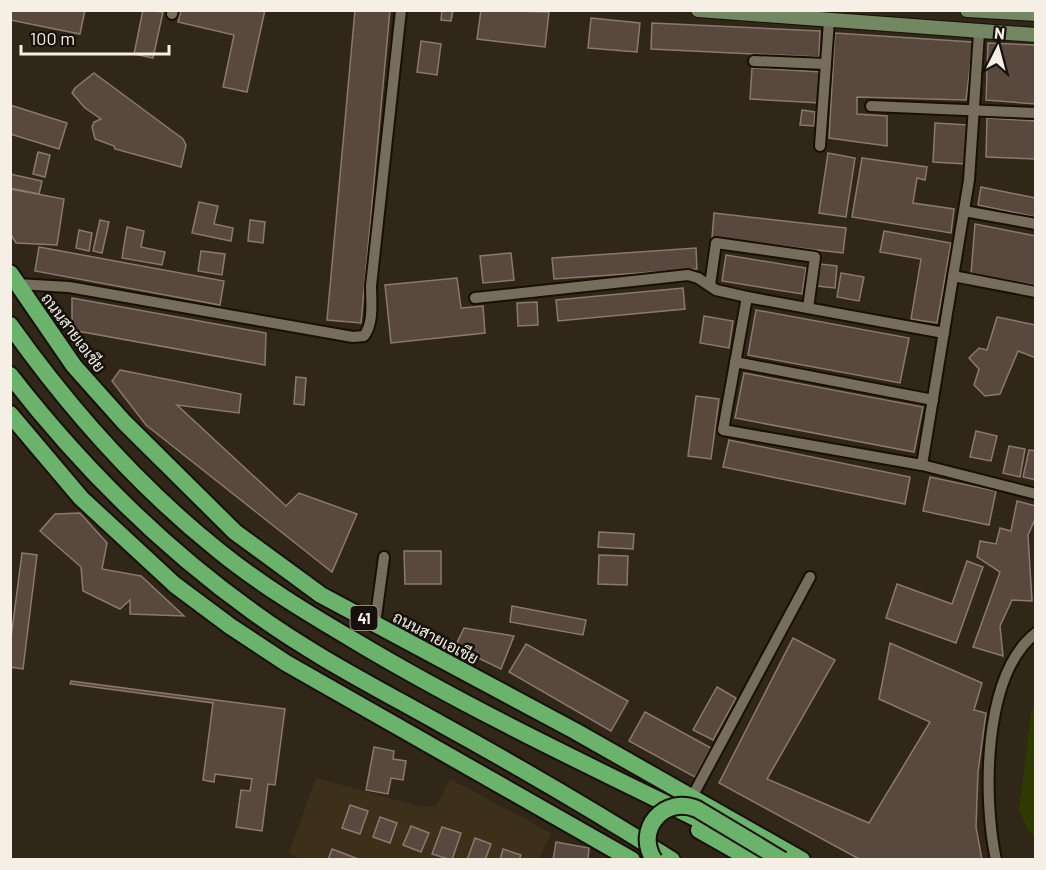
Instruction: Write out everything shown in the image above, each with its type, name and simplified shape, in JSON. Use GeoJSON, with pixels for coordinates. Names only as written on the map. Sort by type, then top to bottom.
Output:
{"type":"FeatureCollection","features":[{"type":"Feature","properties":{"kind":"highway","name":"ถนนสายเอเชีย"},"geometry":{"type":"LineString","coordinates":[[14,279],[74,366],[124,422],[235,532],[321,595],[802,860]]}},
{"type":"Feature","properties":{"kind":"highway","name":"41"},"geometry":{"type":"LineString","coordinates":[[10,325],[85,420],[136,476],[220,552],[309,614],[413,675],[780,860]]}},
{"type":"Feature","properties":{"kind":"highway"},"geometry":{"type":"LineString","coordinates":[[10,375],[66,444],[139,519],[255,614],[326,660],[501,757],[654,854],[673,860]]}},
{"type":"Feature","properties":{"kind":"highway"},"geometry":{"type":"LineString","coordinates":[[10,414],[81,498],[175,585],[230,626],[286,663],[632,860]]}},
{"type":"Feature","properties":{"kind":"highway"},"geometry":{"type":"LineString","coordinates":[[560,751],[752,860]]}},
{"type":"Feature","properties":{"kind":"highway"},"geometry":{"type":"LineString","coordinates":[[654,854],[647,844],[651,823],[665,809],[685,805],[698,809],[780,860]]}},
{"type":"Feature","properties":{"kind":"main road"},"geometry":{"type":"LineString","coordinates":[[698,10],[979,33],[1035,35]]}},
{"type":"Feature","properties":{"kind":"main road"},"geometry":{"type":"LineString","coordinates":[[967,10],[1035,14]]}},
{"type":"Feature","properties":{"kind":"street"},"geometry":{"type":"LineString","coordinates":[[14,279],[353,337],[364,336],[369,330],[371,286],[401,10]]}},
{"type":"Feature","properties":{"kind":"street"},"geometry":{"type":"LineString","coordinates":[[820,146],[829,21]]}},
{"type":"Feature","properties":{"kind":"street"},"geometry":{"type":"LineString","coordinates":[[922,465],[964,211],[975,112],[979,33]]}},
{"type":"Feature","properties":{"kind":"street"},"geometry":{"type":"LineString","coordinates":[[754,61],[826,64]]}},
{"type":"Feature","properties":{"kind":"street"},"geometry":{"type":"LineString","coordinates":[[872,106],[1035,113]]}},
{"type":"Feature","properties":{"kind":"street"},"geometry":{"type":"LineString","coordinates":[[964,211],[1035,224]]}},
{"type":"Feature","properties":{"kind":"street"},"geometry":{"type":"LineString","coordinates":[[710,285],[716,243],[815,257],[808,308]]}},
{"type":"Feature","properties":{"kind":"street"},"geometry":{"type":"LineString","coordinates":[[475,298],[688,275],[716,290],[944,333]]}},
{"type":"Feature","properties":{"kind":"street"},"geometry":{"type":"LineString","coordinates":[[953,276],[1035,292]]}},
{"type":"Feature","properties":{"kind":"street"},"geometry":{"type":"LineString","coordinates":[[747,297],[723,430],[922,465],[1035,494]]}},
{"type":"Feature","properties":{"kind":"street"},"geometry":{"type":"LineString","coordinates":[[735,362],[933,400]]}},
{"type":"Feature","properties":{"kind":"street"},"geometry":{"type":"LineString","coordinates":[[375,624],[384,557]]}},
{"type":"Feature","properties":{"kind":"street"},"geometry":{"type":"LineString","coordinates":[[692,798],[810,577]]}},
{"type":"Feature","properties":{"kind":"street"},"geometry":{"type":"LineString","coordinates":[[996,860],[990,834],[988,795],[989,756],[995,719],[1010,666],[1018,652],[1035,633]]}},
{"type":"Feature","properties":{"kind":"shaded area"},"geometry":{"type":"Polygon","coordinates":[[[316,778],[419,806],[436,806],[450,779],[551,833],[539,859],[302,860],[289,853],[316,778]]]}},
{"type":"Feature","properties":{"kind":"green space"},"geometry":{"type":"Polygon","coordinates":[[[1035,702],[1036,836],[1029,832],[1019,810],[1031,713],[1035,702]]]}},
{"type":"Feature","properties":{"kind":"building"},"geometry":{"type":"Polygon","coordinates":[[[10,10],[85,10],[80,34],[10,20],[10,10]]]}},
{"type":"Feature","properties":{"kind":"building"},"geometry":{"type":"Polygon","coordinates":[[[143,10],[163,12],[153,58],[134,54],[143,10]]]}},
{"type":"Feature","properties":{"kind":"building"},"geometry":{"type":"Polygon","coordinates":[[[181,10],[265,10],[247,92],[223,87],[234,35],[178,22],[181,10]]]}},
{"type":"Feature","properties":{"kind":"building"},"geometry":{"type":"Polygon","coordinates":[[[355,10],[390,10],[361,323],[327,320],[355,10]]]}},
{"type":"Feature","properties":{"kind":"building"},"geometry":{"type":"Polygon","coordinates":[[[442,10],[453,10],[451,21],[441,20],[442,10]]]}},
{"type":"Feature","properties":{"kind":"building"},"geometry":{"type":"Polygon","coordinates":[[[481,10],[549,12],[545,47],[477,39],[481,10]]]}},
{"type":"Feature","properties":{"kind":"building"},"geometry":{"type":"Polygon","coordinates":[[[591,18],[640,23],[637,52],[588,48],[591,18]]]}},
{"type":"Feature","properties":{"kind":"building"},"geometry":{"type":"Polygon","coordinates":[[[652,23],[820,31],[819,57],[651,49],[652,23]]]}},
{"type":"Feature","properties":{"kind":"building"},"geometry":{"type":"Polygon","coordinates":[[[835,33],[973,42],[966,100],[857,97],[857,114],[887,116],[887,146],[829,138],[835,33]]]}},
{"type":"Feature","properties":{"kind":"building"},"geometry":{"type":"Polygon","coordinates":[[[421,41],[441,44],[437,75],[417,72],[421,41]]]}},
{"type":"Feature","properties":{"kind":"building"},"geometry":{"type":"Polygon","coordinates":[[[988,43],[1036,45],[1036,104],[986,100],[988,43]]]}},
{"type":"Feature","properties":{"kind":"building"},"geometry":{"type":"Polygon","coordinates":[[[752,68],[822,72],[820,103],[750,99],[752,68]]]}},
{"type":"Feature","properties":{"kind":"building"},"geometry":{"type":"Polygon","coordinates":[[[94,73],[183,139],[186,145],[181,167],[115,149],[114,146],[95,139],[92,127],[94,122],[101,119],[85,108],[72,93],[94,73]]]}},
{"type":"Feature","properties":{"kind":"building"},"geometry":{"type":"Polygon","coordinates":[[[10,105],[67,123],[59,149],[10,134],[10,105]]]}},
{"type":"Feature","properties":{"kind":"building"},"geometry":{"type":"Polygon","coordinates":[[[802,110],[815,112],[814,126],[800,125],[802,110]]]}},
{"type":"Feature","properties":{"kind":"building"},"geometry":{"type":"Polygon","coordinates":[[[987,118],[1036,121],[1036,159],[986,157],[987,118]]]}},
{"type":"Feature","properties":{"kind":"building"},"geometry":{"type":"Polygon","coordinates":[[[935,123],[968,125],[966,164],[933,162],[935,123]]]}},
{"type":"Feature","properties":{"kind":"building"},"geometry":{"type":"Polygon","coordinates":[[[38,152],[50,155],[45,177],[33,174],[38,152]]]}},
{"type":"Feature","properties":{"kind":"building"},"geometry":{"type":"Polygon","coordinates":[[[828,153],[855,158],[846,217],[819,213],[828,153]]]}},
{"type":"Feature","properties":{"kind":"building"},"geometry":{"type":"Polygon","coordinates":[[[862,158],[927,167],[925,180],[917,178],[913,203],[954,209],[951,233],[852,217],[862,158]]]}},
{"type":"Feature","properties":{"kind":"building"},"geometry":{"type":"Polygon","coordinates":[[[10,174],[42,181],[39,194],[10,188],[10,174]]]}},
{"type":"Feature","properties":{"kind":"building"},"geometry":{"type":"Polygon","coordinates":[[[981,187],[1036,198],[1036,217],[978,205],[981,187]]]}},
{"type":"Feature","properties":{"kind":"building"},"geometry":{"type":"Polygon","coordinates":[[[10,189],[64,199],[57,245],[16,243],[10,233],[10,189]]]}},
{"type":"Feature","properties":{"kind":"building"},"geometry":{"type":"Polygon","coordinates":[[[199,202],[218,206],[214,224],[233,228],[231,241],[192,233],[199,202]]]}},
{"type":"Feature","properties":{"kind":"building"},"geometry":{"type":"Polygon","coordinates":[[[714,213],[846,228],[843,253],[712,238],[714,213]]]}},
{"type":"Feature","properties":{"kind":"building"},"geometry":{"type":"Polygon","coordinates":[[[100,220],[109,222],[102,253],[93,251],[100,220]]]}},
{"type":"Feature","properties":{"kind":"building"},"geometry":{"type":"Polygon","coordinates":[[[250,220],[265,222],[263,243],[248,241],[250,220]]]}},
{"type":"Feature","properties":{"kind":"building"},"geometry":{"type":"Polygon","coordinates":[[[975,224],[1036,236],[1036,285],[971,274],[975,224]]]}},
{"type":"Feature","properties":{"kind":"building"},"geometry":{"type":"Polygon","coordinates":[[[127,227],[144,231],[141,247],[165,252],[162,265],[122,258],[127,227]]]}},
{"type":"Feature","properties":{"kind":"building"},"geometry":{"type":"Polygon","coordinates":[[[79,230],[92,233],[89,251],[76,248],[79,230]]]}},
{"type":"Feature","properties":{"kind":"building"},"geometry":{"type":"Polygon","coordinates":[[[884,231],[951,243],[937,323],[911,319],[921,259],[880,252],[884,231]]]}},
{"type":"Feature","properties":{"kind":"building"},"geometry":{"type":"Polygon","coordinates":[[[39,247],[224,281],[220,305],[35,271],[39,247]]]}},
{"type":"Feature","properties":{"kind":"building"},"geometry":{"type":"Polygon","coordinates":[[[696,248],[697,269],[554,279],[552,258],[696,248]]]}},
{"type":"Feature","properties":{"kind":"building"},"geometry":{"type":"Polygon","coordinates":[[[201,251],[225,254],[222,275],[198,271],[201,251]]]}},
{"type":"Feature","properties":{"kind":"building"},"geometry":{"type":"Polygon","coordinates":[[[511,253],[514,280],[483,283],[480,256],[511,253]]]}},
{"type":"Feature","properties":{"kind":"building"},"geometry":{"type":"Polygon","coordinates":[[[726,255],[806,268],[802,294],[722,281],[726,255]]]}},
{"type":"Feature","properties":{"kind":"building"},"geometry":{"type":"Polygon","coordinates":[[[820,264],[837,266],[835,288],[817,286],[820,264]]]}},
{"type":"Feature","properties":{"kind":"building"},"geometry":{"type":"Polygon","coordinates":[[[841,273],[864,277],[859,301],[837,297],[841,273]]]}},
{"type":"Feature","properties":{"kind":"building"},"geometry":{"type":"Polygon","coordinates":[[[457,278],[461,308],[483,306],[485,333],[391,343],[385,285],[457,278]]]}},
{"type":"Feature","properties":{"kind":"building"},"geometry":{"type":"Polygon","coordinates":[[[683,288],[685,309],[558,321],[556,300],[683,288]]]}},
{"type":"Feature","properties":{"kind":"building"},"geometry":{"type":"Polygon","coordinates":[[[72,298],[266,333],[265,365],[72,330],[72,298]]]}},
{"type":"Feature","properties":{"kind":"building"},"geometry":{"type":"Polygon","coordinates":[[[537,302],[538,325],[518,326],[517,303],[537,302]]]}},
{"type":"Feature","properties":{"kind":"building"},"geometry":{"type":"Polygon","coordinates":[[[756,310],[909,338],[900,383],[748,355],[756,310]]]}},
{"type":"Feature","properties":{"kind":"building"},"geometry":{"type":"Polygon","coordinates":[[[704,316],[733,321],[729,348],[700,343],[704,316]]]}},
{"type":"Feature","properties":{"kind":"building"},"geometry":{"type":"Polygon","coordinates":[[[997,317],[1036,325],[1036,358],[1018,351],[1000,394],[985,396],[974,385],[979,369],[969,358],[979,348],[987,350],[997,317]]]}},
{"type":"Feature","properties":{"kind":"building"},"geometry":{"type":"Polygon","coordinates":[[[120,370],[241,394],[239,413],[177,405],[286,506],[299,493],[357,514],[332,572],[146,425],[112,381],[120,370]]]}},
{"type":"Feature","properties":{"kind":"building"},"geometry":{"type":"Polygon","coordinates":[[[744,373],[923,407],[914,452],[735,418],[744,373]]]}},
{"type":"Feature","properties":{"kind":"building"},"geometry":{"type":"Polygon","coordinates":[[[296,377],[306,378],[304,405],[294,404],[296,377]]]}},
{"type":"Feature","properties":{"kind":"building"},"geometry":{"type":"Polygon","coordinates":[[[696,396],[719,399],[711,459],[688,456],[696,396]]]}},
{"type":"Feature","properties":{"kind":"building"},"geometry":{"type":"Polygon","coordinates":[[[976,431],[997,436],[991,461],[970,457],[976,431]]]}},
{"type":"Feature","properties":{"kind":"building"},"geometry":{"type":"Polygon","coordinates":[[[729,440],[910,477],[905,504],[723,467],[729,440]]]}},
{"type":"Feature","properties":{"kind":"building"},"geometry":{"type":"Polygon","coordinates":[[[1009,446],[1025,449],[1020,477],[1003,473],[1009,446]]]}},
{"type":"Feature","properties":{"kind":"building"},"geometry":{"type":"Polygon","coordinates":[[[1029,450],[1036,451],[1036,480],[1023,477],[1029,450]]]}},
{"type":"Feature","properties":{"kind":"building"},"geometry":{"type":"Polygon","coordinates":[[[930,477],[996,491],[989,525],[923,511],[930,477]]]}},
{"type":"Feature","properties":{"kind":"building"},"geometry":{"type":"Polygon","coordinates":[[[1017,501],[1036,506],[1036,517],[1028,535],[1032,601],[1012,600],[1000,626],[1003,656],[973,647],[1000,572],[977,557],[980,541],[996,544],[1000,528],[1011,531],[1017,501]]]}},
{"type":"Feature","properties":{"kind":"building"},"geometry":{"type":"Polygon","coordinates":[[[80,513],[107,543],[102,569],[141,576],[184,616],[130,614],[130,600],[120,609],[83,591],[81,567],[40,531],[55,514],[80,513]]]}},
{"type":"Feature","properties":{"kind":"building"},"geometry":{"type":"Polygon","coordinates":[[[599,532],[634,534],[633,549],[598,547],[599,532]]]}},
{"type":"Feature","properties":{"kind":"building"},"geometry":{"type":"Polygon","coordinates":[[[404,551],[441,551],[441,584],[405,584],[404,551]]]}},
{"type":"Feature","properties":{"kind":"building"},"geometry":{"type":"Polygon","coordinates":[[[22,553],[37,555],[23,669],[10,667],[10,646],[22,553]]]}},
{"type":"Feature","properties":{"kind":"building"},"geometry":{"type":"Polygon","coordinates":[[[599,555],[628,556],[627,585],[598,584],[599,555]]]}},
{"type":"Feature","properties":{"kind":"building"},"geometry":{"type":"Polygon","coordinates":[[[967,561],[983,567],[956,643],[886,618],[897,584],[952,604],[967,561]]]}},
{"type":"Feature","properties":{"kind":"building"},"geometry":{"type":"Polygon","coordinates":[[[512,606],[586,620],[583,635],[510,622],[512,606]]]}},
{"type":"Feature","properties":{"kind":"building"},"geometry":{"type":"Polygon","coordinates":[[[464,628],[514,636],[501,669],[455,647],[464,628]]]}},
{"type":"Feature","properties":{"kind":"building"},"geometry":{"type":"Polygon","coordinates":[[[793,638],[835,660],[767,779],[869,823],[930,722],[879,699],[890,643],[982,683],[974,710],[986,713],[978,772],[976,827],[982,860],[861,860],[719,783],[793,638]]]}},
{"type":"Feature","properties":{"kind":"building"},"geometry":{"type":"Polygon","coordinates":[[[526,644],[628,701],[611,731],[509,672],[526,644]]]}},
{"type":"Feature","properties":{"kind":"building"},"geometry":{"type":"Polygon","coordinates":[[[71,681],[285,709],[275,785],[268,784],[262,831],[236,827],[241,790],[250,791],[252,779],[215,774],[214,782],[203,780],[213,703],[70,684],[71,681]]]}},
{"type":"Feature","properties":{"kind":"building"},"geometry":{"type":"Polygon","coordinates":[[[717,687],[736,698],[713,740],[693,730],[717,687]]]}},
{"type":"Feature","properties":{"kind":"building"},"geometry":{"type":"Polygon","coordinates":[[[645,712],[711,748],[695,777],[629,741],[645,712]]]}},
{"type":"Feature","properties":{"kind":"building"},"geometry":{"type":"Polygon","coordinates":[[[374,747],[394,751],[393,759],[406,761],[403,780],[391,778],[388,794],[366,790],[374,747]]]}},
{"type":"Feature","properties":{"kind":"building"},"geometry":{"type":"Polygon","coordinates":[[[350,805],[368,811],[360,834],[342,828],[350,805]]]}},
{"type":"Feature","properties":{"kind":"building"},"geometry":{"type":"Polygon","coordinates":[[[380,817],[397,823],[390,843],[373,837],[380,817]]]}},
{"type":"Feature","properties":{"kind":"building"},"geometry":{"type":"Polygon","coordinates":[[[411,826],[429,833],[421,852],[403,845],[411,826]]]}},
{"type":"Feature","properties":{"kind":"building"},"geometry":{"type":"Polygon","coordinates":[[[442,827],[461,833],[452,860],[432,854],[442,827]]]}},
{"type":"Feature","properties":{"kind":"building"},"geometry":{"type":"Polygon","coordinates":[[[475,838],[491,844],[485,860],[467,860],[475,838]]]}},
{"type":"Feature","properties":{"kind":"building"},"geometry":{"type":"Polygon","coordinates":[[[556,842],[589,848],[588,860],[553,860],[556,842]]]}},
{"type":"Feature","properties":{"kind":"building"},"geometry":{"type":"Polygon","coordinates":[[[332,849],[361,860],[328,860],[332,849]]]}},
{"type":"Feature","properties":{"kind":"building"},"geometry":{"type":"Polygon","coordinates":[[[503,849],[521,855],[519,860],[500,860],[503,849]]]}}]}
